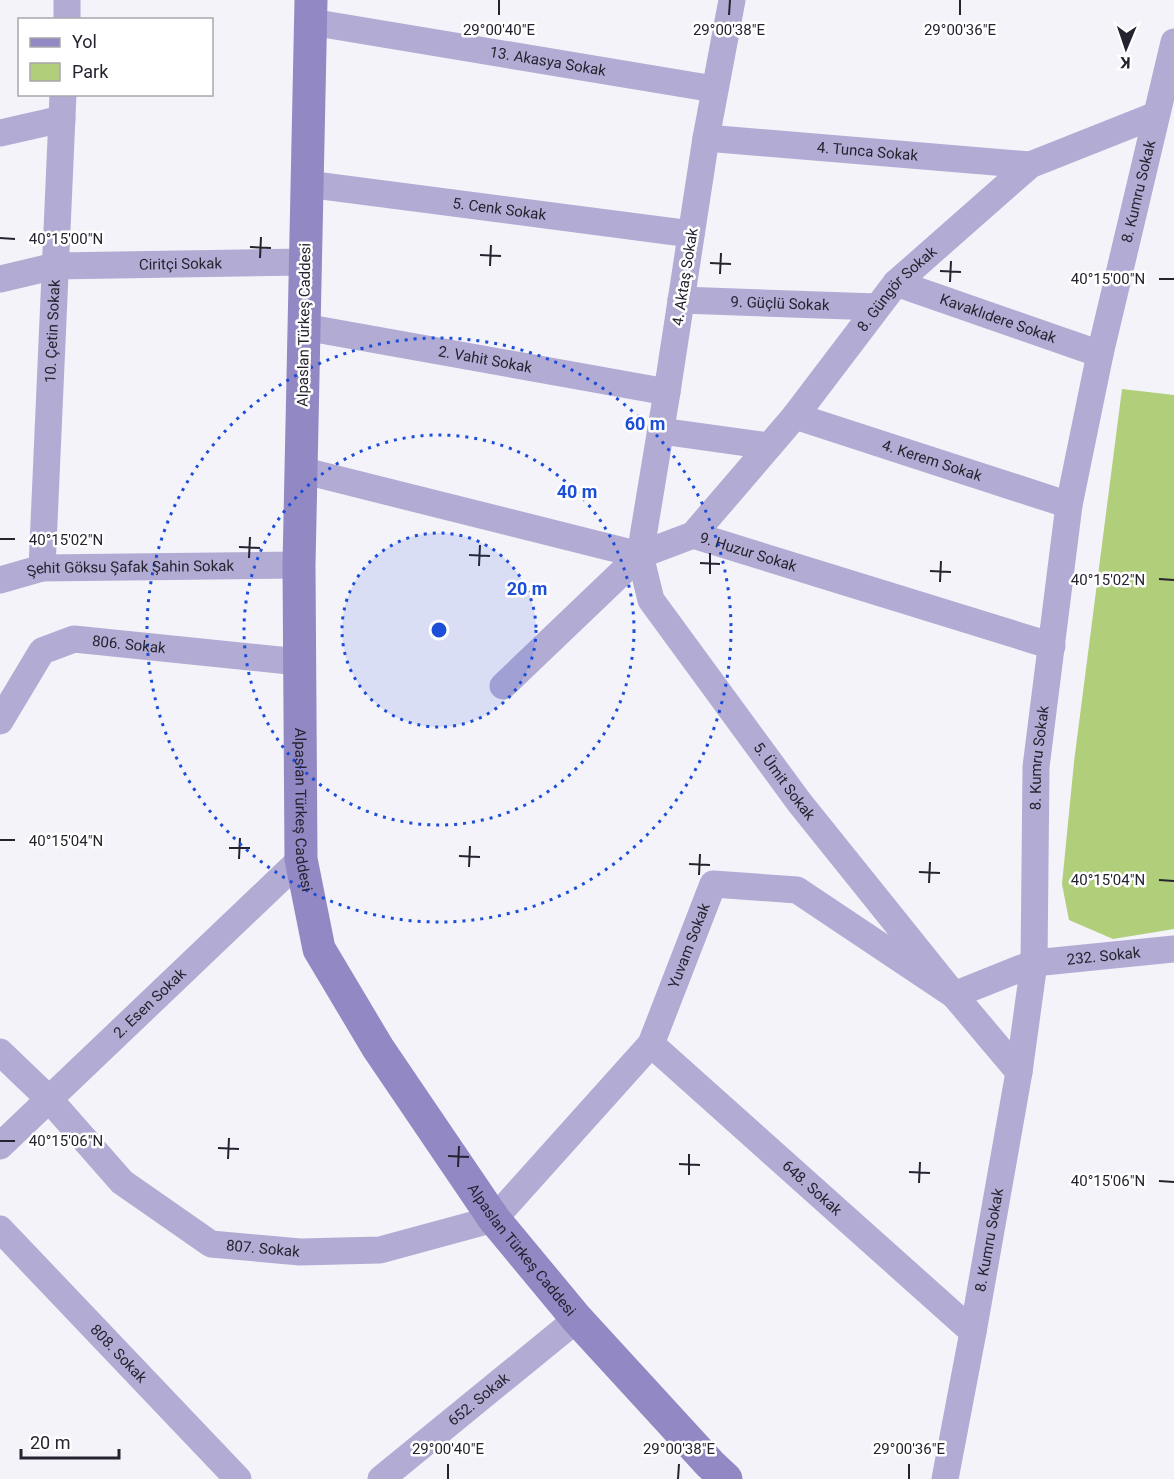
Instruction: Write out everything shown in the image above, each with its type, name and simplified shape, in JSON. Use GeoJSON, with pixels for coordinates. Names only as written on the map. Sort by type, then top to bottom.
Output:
{"type":"FeatureCollection","features":[{"type":"Feature","properties":{"kind":"main road","name":"Alpaslan Türkeş Caddesi"},"geometry":{"type":"LineString","coordinates":[[311,11],[299,662],[301,859],[319,949],[378,1048],[494,1219],[577,1319],[726,1479]]}},
{"type":"Feature","properties":{"kind":"street"},"geometry":{"type":"LineString","coordinates":[[66,18],[67,0]]}},
{"type":"Feature","properties":{"kind":"street","name":"4. Aktaş Sokak"},"geometry":{"type":"LineString","coordinates":[[640,555],[714,89],[732,0]]}},
{"type":"Feature","properties":{"kind":"street","name":"13. Akasya Sokak"},"geometry":{"type":"LineString","coordinates":[[311,11],[714,89]]}},
{"type":"Feature","properties":{"kind":"street","name":"8. Kumru Sokak"},"geometry":{"type":"LineString","coordinates":[[945,1479],[1019,1072],[1034,963],[1036,767],[1070,505],[1100,354],[1174,42]]}},
{"type":"Feature","properties":{"kind":"street"},"geometry":{"type":"LineString","coordinates":[[0,133],[63,107]]}},
{"type":"Feature","properties":{"kind":"street","name":"10. Çetin Sokak"},"geometry":{"type":"LineString","coordinates":[[42,568],[63,107]]}},
{"type":"Feature","properties":{"kind":"street","name":"8. Güngör Sokak"},"geometry":{"type":"LineString","coordinates":[[693,535],[795,416],[896,283],[1030,165],[1156,115]]}},
{"type":"Feature","properties":{"kind":"street","name":"4. Tunca Sokak"},"geometry":{"type":"LineString","coordinates":[[706,138],[1030,165]]}},
{"type":"Feature","properties":{"kind":"street","name":"5. Cenk Sokak"},"geometry":{"type":"LineString","coordinates":[[307,184],[692,234]]}},
{"type":"Feature","properties":{"kind":"street","name":"Ciritçi Sokak"},"geometry":{"type":"LineString","coordinates":[[0,279],[55,266],[305,262]]}},
{"type":"Feature","properties":{"kind":"street","name":"Kavaklıdere Sokak"},"geometry":{"type":"LineString","coordinates":[[896,283],[1100,354]]}},
{"type":"Feature","properties":{"kind":"street","name":"9. Güçlü Sokak"},"geometry":{"type":"LineString","coordinates":[[681,300],[877,307]]}},
{"type":"Feature","properties":{"kind":"street","name":"2. Vahit Sokak"},"geometry":{"type":"LineString","coordinates":[[304,327],[667,392]]}},
{"type":"Feature","properties":{"kind":"street","name":"4. Kerem Sokak"},"geometry":{"type":"LineString","coordinates":[[795,416],[1070,505]]}},
{"type":"Feature","properties":{"kind":"street"},"geometry":{"type":"LineString","coordinates":[[660,431],[769,446]]}},
{"type":"Feature","properties":{"kind":"street"},"geometry":{"type":"LineString","coordinates":[[301,470],[640,555]]}},
{"type":"Feature","properties":{"kind":"street","name":"9. Huzur Sokak"},"geometry":{"type":"LineString","coordinates":[[640,555],[693,535],[1052,646]]}},
{"type":"Feature","properties":{"kind":"street"},"geometry":{"type":"LineString","coordinates":[[503,686],[640,555]]}},
{"type":"Feature","properties":{"kind":"street","name":"5. Ümit Sokak"},"geometry":{"type":"LineString","coordinates":[[640,555],[651,600],[799,802],[954,995]]}},
{"type":"Feature","properties":{"kind":"street","name":"Şehit Göksu Şafak Şahin Sokak"},"geometry":{"type":"LineString","coordinates":[[0,580],[42,568],[299,565]]}},
{"type":"Feature","properties":{"kind":"street","name":"806. Sokak"},"geometry":{"type":"LineString","coordinates":[[0,721],[42,651],[74,639],[299,662]]}},
{"type":"Feature","properties":{"kind":"street","name":"2. Esen Sokak"},"geometry":{"type":"LineString","coordinates":[[0,1146],[301,859]]}},
{"type":"Feature","properties":{"kind":"street","name":"Yuvam Sokak"},"geometry":{"type":"LineString","coordinates":[[494,1219],[651,1044],[713,884],[797,890],[954,995]]}},
{"type":"Feature","properties":{"kind":"street","name":"232. Sokak"},"geometry":{"type":"LineString","coordinates":[[954,995],[1034,963],[1174,949]]}},
{"type":"Feature","properties":{"kind":"street"},"geometry":{"type":"LineString","coordinates":[[954,995],[1019,1072]]}},
{"type":"Feature","properties":{"kind":"street","name":"648. Sokak"},"geometry":{"type":"LineString","coordinates":[[651,1044],[973,1332]]}},
{"type":"Feature","properties":{"kind":"street"},"geometry":{"type":"LineString","coordinates":[[0,1052],[49,1099]]}},
{"type":"Feature","properties":{"kind":"street","name":"807. Sokak"},"geometry":{"type":"LineString","coordinates":[[49,1099],[122,1182],[211,1244],[300,1252],[380,1250],[494,1219]]}},
{"type":"Feature","properties":{"kind":"street","name":"808. Sokak"},"geometry":{"type":"LineString","coordinates":[[0,1229],[238,1479]]}},
{"type":"Feature","properties":{"kind":"street","name":"652. Sokak"},"geometry":{"type":"LineString","coordinates":[[381,1479],[577,1319]]}},
{"type":"Feature","properties":{"kind":"green space"},"geometry":{"type":"Polygon","coordinates":[[[1122,389],[1174,395],[1174,929],[1113,939],[1069,920],[1062,884],[1074,762],[1122,389]]]}}]}
